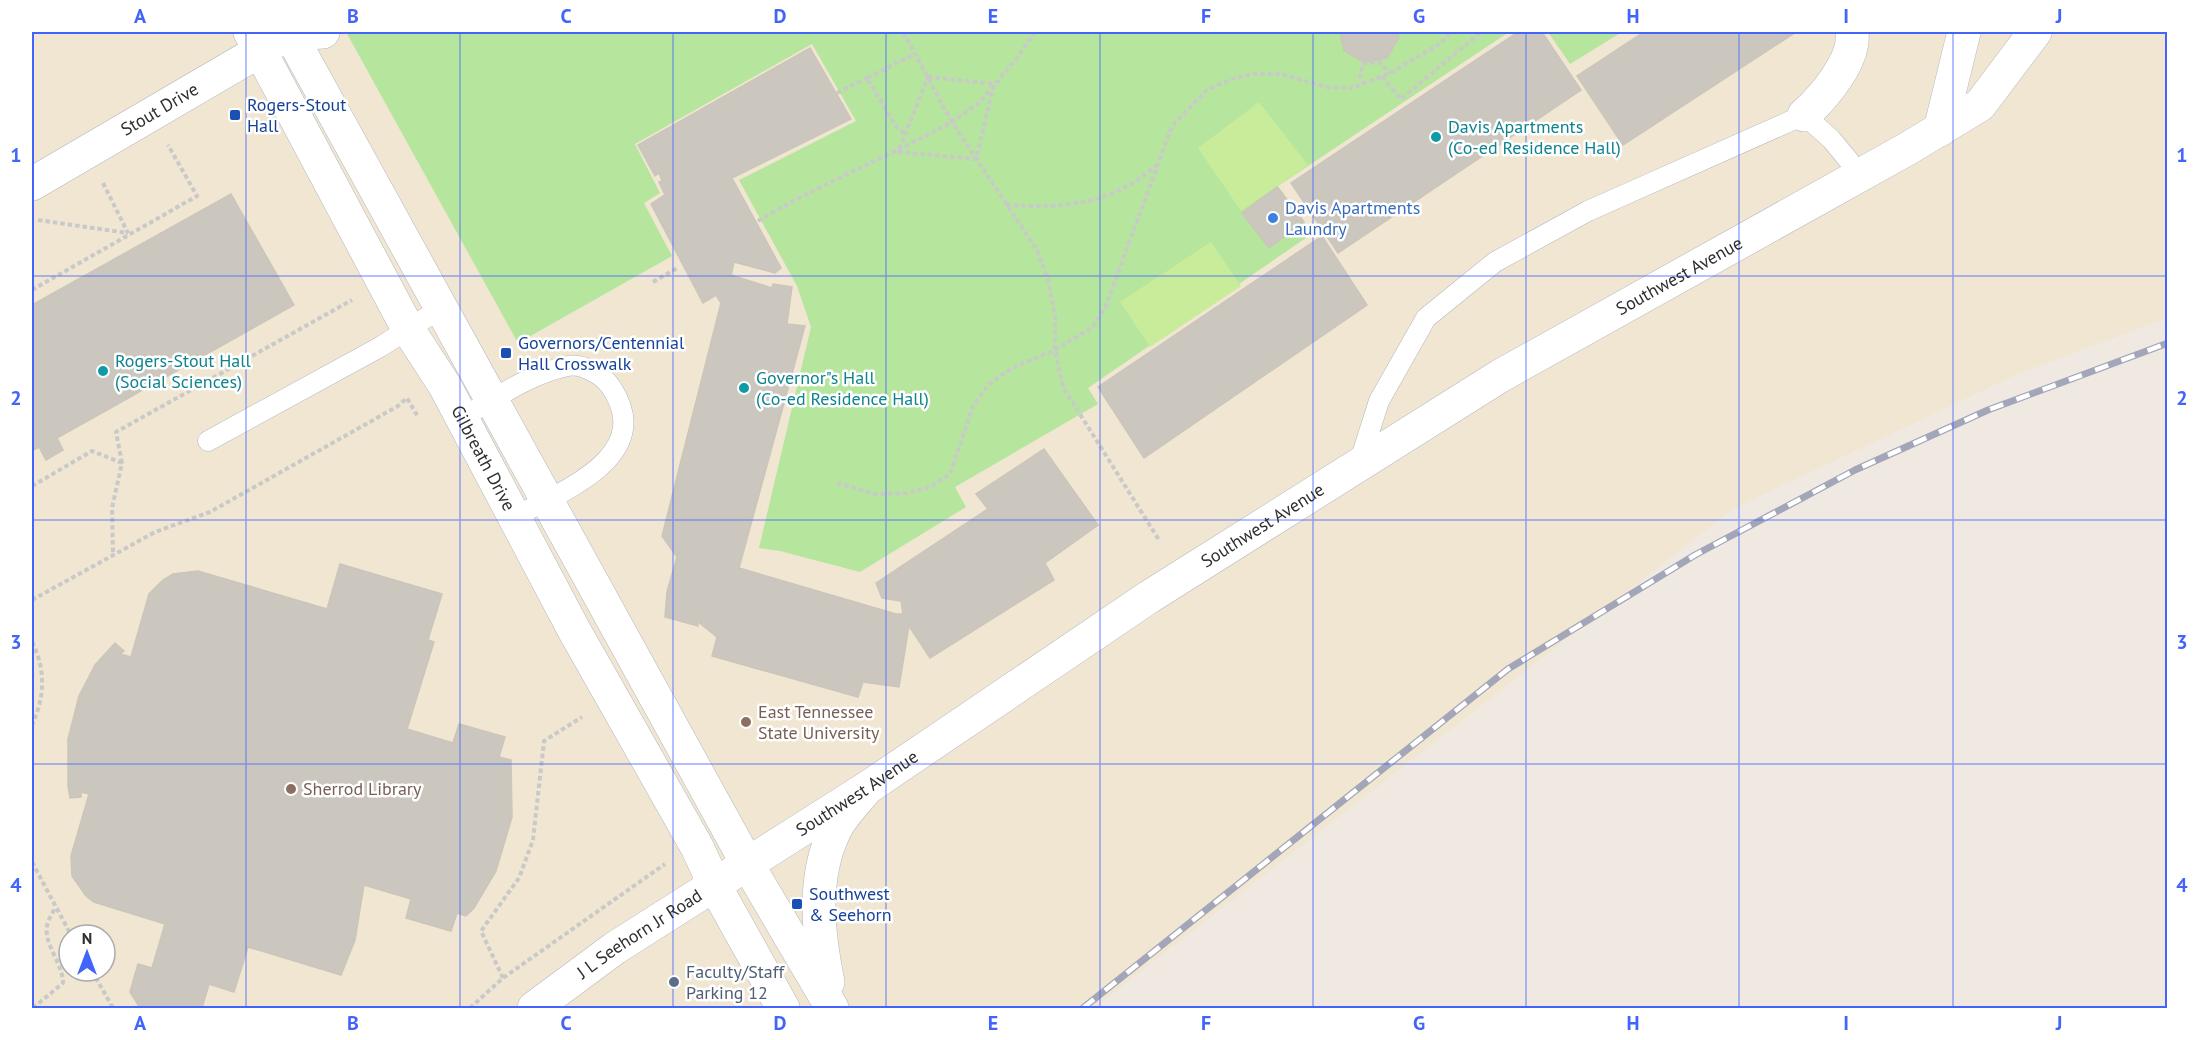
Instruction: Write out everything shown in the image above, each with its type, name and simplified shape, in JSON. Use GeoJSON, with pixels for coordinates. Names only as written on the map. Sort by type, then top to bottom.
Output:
{"type":"FeatureCollection","features":[{"type":"Feature","properties":{"kind":"street","name":"Stout Drive"},"geometry":{"type":"LineString","coordinates":[[36,198],[255,41],[290,32],[323,32]]}},
{"type":"Feature","properties":{"kind":"street","name":"Gilbreath Drive"},"geometry":{"type":"LineString","coordinates":[[290,32],[748,865]]}},
{"type":"Feature","properties":{"kind":"street"},"geometry":{"type":"LineString","coordinates":[[1804,115],[1822,99],[1844,65],[1852,32]]}},
{"type":"Feature","properties":{"kind":"street"},"geometry":{"type":"LineString","coordinates":[[1940,130],[1964,32]]}},
{"type":"Feature","properties":{"kind":"street","name":"Southwest Avenue"},"geometry":{"type":"LineString","coordinates":[[748,865],[867,788],[1149,597],[1500,376],[1859,173],[1940,130],[1980,105],[2035,32]]}},
{"type":"Feature","properties":{"kind":"street","name":"Gilbreath Drive"},"geometry":{"type":"LineString","coordinates":[[255,41],[408,328],[445,386],[574,630],[697,847],[715,886]]}},
{"type":"Feature","properties":{"kind":"street"},"geometry":{"type":"LineString","coordinates":[[832,1008],[818,933],[823,867],[834,831],[867,788]]}},
{"type":"Feature","properties":{"kind":"street"},"geometry":{"type":"LineString","coordinates":[[748,865],[832,1008]]}},
{"type":"Feature","properties":{"kind":"street","name":"J L Seehorn Jr Road"},"geometry":{"type":"LineString","coordinates":[[534,1008],[615,948],[748,865]]}},
{"type":"Feature","properties":{"kind":"street"},"geometry":{"type":"LineString","coordinates":[[715,886],[783,1008]]}},
{"type":"Feature","properties":{"kind":"lane"},"geometry":{"type":"LineString","coordinates":[[1359,464],[1379,401],[1426,318],[1495,262],[1588,212],[1804,115],[1831,139],[1859,173]]}},
{"type":"Feature","properties":{"kind":"lane"},"geometry":{"type":"LineString","coordinates":[[208,441],[442,307]]}},
{"type":"Feature","properties":{"kind":"lane"},"geometry":{"type":"LineString","coordinates":[[462,418],[540,375],[570,366],[584,367],[608,382],[622,404],[625,430],[608,461],[514,517]]}},
{"type":"Feature","properties":{"kind":"path"},"geometry":{"type":"LineString","coordinates":[[903,32],[952,122],[1037,250],[1048,280],[1055,315],[1055,350],[1063,387],[1159,540]]}},
{"type":"Feature","properties":{"kind":"path"},"geometry":{"type":"LineString","coordinates":[[758,220],[898,152],[952,122],[980,102],[1017,58],[1035,32]]}},
{"type":"Feature","properties":{"kind":"path"},"geometry":{"type":"LineString","coordinates":[[837,483],[876,494],[908,493],[930,488],[950,474],[973,406],[988,385],[1012,368],[1055,350],[1093,327],[1105,308],[1172,126],[1186,109],[1207,90],[1232,79],[1253,74],[1281,74],[1327,87],[1353,88],[1390,73],[1441,43],[1450,32]]}},
{"type":"Feature","properties":{"kind":"path"},"geometry":{"type":"LineString","coordinates":[[1382,77],[1401,99],[1481,32]]}},
{"type":"Feature","properties":{"kind":"path"},"geometry":{"type":"LineString","coordinates":[[837,93],[915,54]]}},
{"type":"Feature","properties":{"kind":"path"},"geometry":{"type":"LineString","coordinates":[[1365,85],[1360,77],[1363,64],[1379,62],[1390,73]]}},
{"type":"Feature","properties":{"kind":"path"},"geometry":{"type":"LineString","coordinates":[[928,77],[994,84]]}},
{"type":"Feature","properties":{"kind":"path"},"geometry":{"type":"LineString","coordinates":[[898,152],[928,77]]}},
{"type":"Feature","properties":{"kind":"path"},"geometry":{"type":"LineString","coordinates":[[867,78],[897,128],[904,133]]}},
{"type":"Feature","properties":{"kind":"path"},"geometry":{"type":"LineString","coordinates":[[976,159],[994,84]]}},
{"type":"Feature","properties":{"kind":"path"},"geometry":{"type":"LineString","coordinates":[[157,148],[175,137]]}},
{"type":"Feature","properties":{"kind":"path"},"geometry":{"type":"LineString","coordinates":[[32,290],[196,196],[167,142]]}},
{"type":"Feature","properties":{"kind":"path"},"geometry":{"type":"LineString","coordinates":[[898,152],[976,159]]}},
{"type":"Feature","properties":{"kind":"path"},"geometry":{"type":"LineString","coordinates":[[1006,205],[1054,207],[1079,205],[1143,176],[1157,164]]}},
{"type":"Feature","properties":{"kind":"path"},"geometry":{"type":"LineString","coordinates":[[101,179],[129,233]]}},
{"type":"Feature","properties":{"kind":"path"},"geometry":{"type":"LineString","coordinates":[[36,198],[32,219],[129,233]]}},
{"type":"Feature","properties":{"kind":"path"},"geometry":{"type":"LineString","coordinates":[[653,282],[679,267]]}},
{"type":"Feature","properties":{"kind":"path"},"geometry":{"type":"LineString","coordinates":[[113,554],[112,508],[122,463],[116,432],[353,299],[347,289]]}},
{"type":"Feature","properties":{"kind":"path"},"geometry":{"type":"LineString","coordinates":[[32,600],[155,532],[210,512],[398,406],[407,398]]}},
{"type":"Feature","properties":{"kind":"path"},"geometry":{"type":"LineString","coordinates":[[32,486],[92,451],[122,463]]}},
{"type":"Feature","properties":{"kind":"path"},"geometry":{"type":"LineString","coordinates":[[32,642],[39,656],[43,683],[39,709],[32,725]]}},
{"type":"Feature","properties":{"kind":"path"},"geometry":{"type":"LineString","coordinates":[[503,978],[481,931],[519,878],[533,840],[544,741],[583,716]]}},
{"type":"Feature","properties":{"kind":"path"},"geometry":{"type":"LineString","coordinates":[[470,1008],[503,978],[666,866],[662,857]]}},
{"type":"Feature","properties":{"kind":"path"},"geometry":{"type":"LineString","coordinates":[[32,862],[63,923]]}},
{"type":"Feature","properties":{"kind":"path"},"geometry":{"type":"LineString","coordinates":[[33,1008],[63,983],[63,972],[51,947],[47,928],[55,908]]}},
{"type":"Feature","properties":{"kind":"path"},"geometry":{"type":"LineString","coordinates":[[99,983],[113,1008]]}},
{"type":"Feature","properties":{"kind":"shaded area","name":"East Tennessee State University"},"geometry":{"type":"Polygon","coordinates":[[[32,32],[2167,32],[2167,318],[2020,373],[1734,508],[1094,1008],[32,1008],[32,32]]]}},
{"type":"Feature","properties":{"kind":"green space"},"geometry":{"type":"Polygon","coordinates":[[[346,32],[1509,32],[1278,186],[1313,233],[1088,388],[1098,404],[955,487],[966,507],[860,572],[780,551],[759,548],[811,327],[797,286],[739,180],[856,121],[812,44],[635,144],[660,193],[644,203],[672,256],[518,343],[346,32]]]}},
{"type":"Feature","properties":{"kind":"green space"},"geometry":{"type":"Polygon","coordinates":[[[1548,32],[1622,32],[1570,64],[1548,32]]]}},
{"type":"Feature","properties":{"kind":"green space"},"geometry":{"type":"Polygon","coordinates":[[[1259,102],[1308,165],[1241,211],[1198,148],[1259,102]]]}},
{"type":"Feature","properties":{"kind":"green space"},"geometry":{"type":"Polygon","coordinates":[[[1211,242],[1241,286],[1150,347],[1120,302],[1211,242]]]}},
{"type":"Feature","properties":{"kind":"building"},"geometry":{"type":"Polygon","coordinates":[[[1340,32],[1398,32],[1399,37],[1387,58],[1364,62],[1344,51],[1340,32]]]}},
{"type":"Feature","properties":{"kind":"building","name":"Davis Apartments (Co-ed Residence Hall)"},"geometry":{"type":"Polygon","coordinates":[[[1518,32],[1542,32],[1581,90],[1338,253],[1291,183],[1518,32]]]}},
{"type":"Feature","properties":{"kind":"building","name":"Davis Apartments (Co-ed Residence Hall)"},"geometry":{"type":"Polygon","coordinates":[[[1644,32],[1796,32],[1623,145],[1577,76],[1644,32]]]}},
{"type":"Feature","properties":{"kind":"building","name":"Governor\"s Hall (Co-ed Residence Hall)"},"geometry":{"type":"Polygon","coordinates":[[[810,48],[851,119],[732,178],[781,268],[775,273],[734,262],[731,275],[772,288],[773,284],[792,287],[787,324],[805,326],[739,568],[896,614],[903,614],[901,601],[882,598],[876,583],[988,509],[976,494],[1044,449],[1098,525],[1045,563],[1054,580],[930,658],[909,626],[899,687],[863,682],[858,697],[712,656],[717,637],[697,621],[698,626],[665,617],[667,592],[677,557],[662,536],[721,303],[716,295],[703,303],[651,204],[665,195],[659,182],[662,181],[659,173],[655,176],[638,145],[810,48]]]}},
{"type":"Feature","properties":{"kind":"building","name":"Davis Apartments Laundry"},"geometry":{"type":"Polygon","coordinates":[[[1277,187],[1304,222],[1269,248],[1242,213],[1277,187]]]}},
{"type":"Feature","properties":{"kind":"building","name":"Rogers-Stout Hall (Social Sciences)"},"geometry":{"type":"Polygon","coordinates":[[[231,194],[294,305],[57,438],[63,450],[46,460],[39,447],[32,451],[32,305],[231,194]]]}},
{"type":"Feature","properties":{"kind":"building"},"geometry":{"type":"Polygon","coordinates":[[[1322,236],[1367,305],[1144,458],[1098,387],[1322,236]]]}},
{"type":"Feature","properties":{"kind":"building","name":"Sherrod Library"},"geometry":{"type":"Polygon","coordinates":[[[340,564],[442,594],[428,640],[434,642],[407,729],[453,743],[459,724],[505,737],[499,757],[511,760],[512,817],[496,871],[474,908],[466,916],[457,913],[451,931],[406,918],[411,899],[364,885],[355,940],[341,975],[248,947],[234,992],[209,984],[202,1008],[140,1008],[130,992],[138,964],[152,968],[165,924],[94,902],[86,896],[72,876],[71,856],[89,794],[81,792],[81,797],[70,798],[68,786],[68,739],[79,696],[95,665],[115,643],[124,651],[120,654],[131,657],[149,594],[173,574],[198,571],[327,609],[340,564]]]}},
{"type":"Feature","properties":{"kind":"railway"},"geometry":{"type":"LineString","coordinates":[[1083,1008],[1508,669],[1695,555],[1855,470],[1988,410],[2168,343]]}},
{"type":"Feature","properties":{"kind":"place","name":"Rogers-Stout Hall"},"geometry":{"type":"Point","coordinates":[235,115]}},
{"type":"Feature","properties":{"kind":"place","name":"Davis Apartments (Co-ed Residence Hall)"},"geometry":{"type":"Point","coordinates":[1436,137]}},
{"type":"Feature","properties":{"kind":"place","name":"Davis Apartments Laundry"},"geometry":{"type":"Point","coordinates":[1273,218]}},
{"type":"Feature","properties":{"kind":"place","name":"Governors/Centennial Hall Crosswalk"},"geometry":{"type":"Point","coordinates":[506,353]}},
{"type":"Feature","properties":{"kind":"place","name":"Rogers-Stout Hall (Social Sciences)"},"geometry":{"type":"Point","coordinates":[103,371]}},
{"type":"Feature","properties":{"kind":"place","name":"Governor\"s Hall (Co-ed Residence Hall)"},"geometry":{"type":"Point","coordinates":[744,388]}},
{"type":"Feature","properties":{"kind":"place","name":"East Tennessee State University"},"geometry":{"type":"Point","coordinates":[746,722]}},
{"type":"Feature","properties":{"kind":"place","name":"Sherrod Library"},"geometry":{"type":"Point","coordinates":[291,789]}},
{"type":"Feature","properties":{"kind":"place","name":"Southwest & Seehorn"},"geometry":{"type":"Point","coordinates":[797,904]}},
{"type":"Feature","properties":{"kind":"place","name":"Faculty/Staff Parking 12"},"geometry":{"type":"Point","coordinates":[674,982]}}]}
